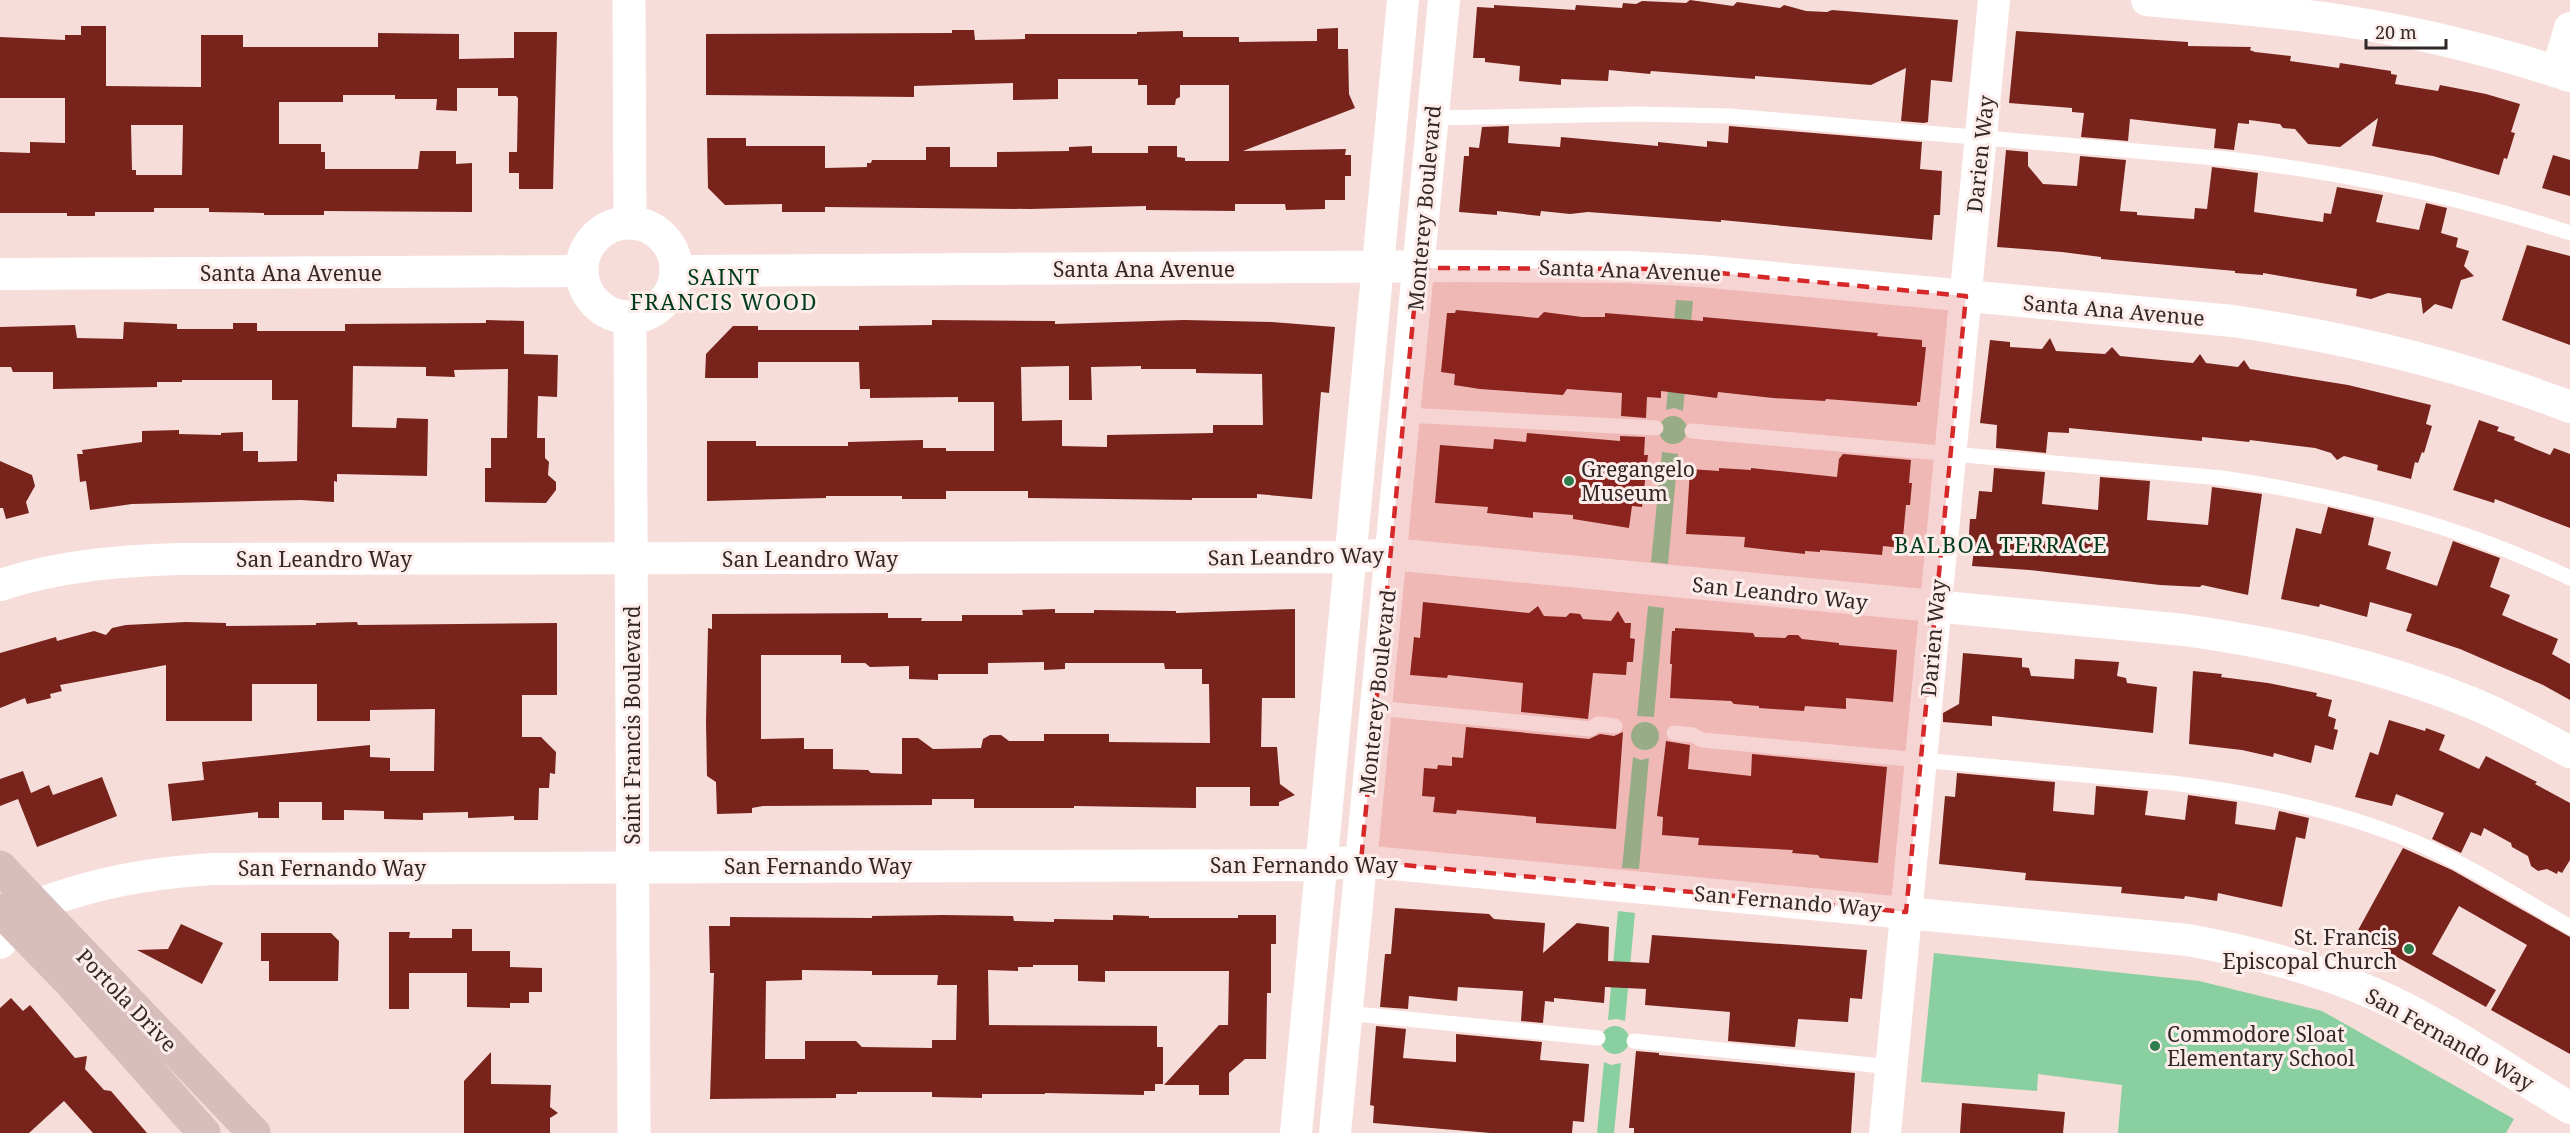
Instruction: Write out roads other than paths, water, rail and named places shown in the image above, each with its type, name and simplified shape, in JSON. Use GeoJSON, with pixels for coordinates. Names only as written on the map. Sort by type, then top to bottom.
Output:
{"type":"FeatureCollection","features":[{"type":"Feature","properties":{"kind":"main road"},"geometry":{"type":"LineString","coordinates":[[628,0],[630,224]]}},
{"type":"Feature","properties":{"kind":"main road"},"geometry":{"type":"LineString","coordinates":[[630,224],[647,227],[663,237],[673,253],[676,271],[672,289],[662,304],[648,314],[630,318],[612,314],[596,304],[586,289],[582,271],[586,253],[596,237],[611,227],[630,224]]}},
{"type":"Feature","properties":{"kind":"main road","name":"Saint Francis Boulevard"},"geometry":{"type":"LineString","coordinates":[[630,318],[634,1133]]}},
{"type":"Feature","properties":{"kind":"main road","name":"Portola Drive"},"geometry":{"type":"LineString","coordinates":[[0,867],[13,921],[204,1133]]}},
{"type":"Feature","properties":{"kind":"main road","name":"Portola Drive"},"geometry":{"type":"LineString","coordinates":[[13,921],[254,1133]]}},
{"type":"Feature","properties":{"kind":"street","name":"Monterey Boulevard"},"geometry":{"type":"LineString","coordinates":[[1296,1133],[1403,0]]}},
{"type":"Feature","properties":{"kind":"street","name":"Monterey Boulevard"},"geometry":{"type":"LineString","coordinates":[[1335,1133],[1444,0]]}},
{"type":"Feature","properties":{"kind":"street","name":"Darien Way"},"geometry":{"type":"LineString","coordinates":[[1886,1133],[1994,0]]}},
{"type":"Feature","properties":{"kind":"street"},"geometry":{"type":"LineString","coordinates":[[2147,0],[2340,21],[2449,42],[2564,74],[2570,28]]}},
{"type":"Feature","properties":{"kind":"street","name":"Santa Ana Avenue"},"geometry":{"type":"LineString","coordinates":[[676,271],[1677,269],[2233,321],[2358,343],[2458,369],[2570,407]]}},
{"type":"Feature","properties":{"kind":"street","name":"Santa Ana Avenue"},"geometry":{"type":"LineString","coordinates":[[0,274],[582,271]]}},
{"type":"Feature","properties":{"kind":"street","name":"San Leandro Way"},"geometry":{"type":"LineString","coordinates":[[0,585],[65,569],[120,561],[178,559],[1350,557],[1391,554],[2184,630],[2302,650],[2383,671],[2474,704],[2570,752]]}},
{"type":"Feature","properties":{"kind":"street","name":"San Fernando Way"},"geometry":{"type":"LineString","coordinates":[[13,921],[87,887],[131,876],[192,870],[1321,865],[1361,861],[2188,940],[2238,949],[2332,977],[2399,1006],[2570,1108]]}},
{"type":"Feature","properties":{"kind":"lane"},"geometry":{"type":"LineString","coordinates":[[1432,118],[1636,114],[1730,116],[2228,159],[2325,172],[2457,199],[2570,233]]}},
{"type":"Feature","properties":{"kind":"lane"},"geometry":{"type":"LineString","coordinates":[[1404,415],[1656,428]]}},
{"type":"Feature","properties":{"kind":"lane"},"geometry":{"type":"LineString","coordinates":[[1692,431],[2222,478],[2327,495],[2376,507],[2473,537],[2570,578]]}},
{"type":"Feature","properties":{"kind":"lane"},"geometry":{"type":"LineString","coordinates":[[1376,708],[1590,729],[1598,724],[1615,726]]}},
{"type":"Feature","properties":{"kind":"lane"},"geometry":{"type":"LineString","coordinates":[[1674,733],[1693,735],[1702,740],[2172,783],[2229,790],[2283,801],[2378,828],[2418,844],[2496,884],[2570,927]]}},
{"type":"Feature","properties":{"kind":"lane"},"geometry":{"type":"LineString","coordinates":[[1346,1013],[1598,1038]]}},
{"type":"Feature","properties":{"kind":"lane"},"geometry":{"type":"LineString","coordinates":[[1634,1041],[1892,1067]]}},
{"type":"Feature","properties":{"kind":"place","name":"Gregangelo Museum"},"geometry":{"type":"Point","coordinates":[1569,481]}},
{"type":"Feature","properties":{"kind":"place","name":"St. Francis Episcopal Church"},"geometry":{"type":"Point","coordinates":[2409,949]}},
{"type":"Feature","properties":{"kind":"place","name":"Commodore Sloat Elementary School"},"geometry":{"type":"Point","coordinates":[2155,1046]}},
{"type":"Feature","properties":{"kind":"district","name":"SAINT FRANCIS WOOD"},"geometry":{"type":"Point","coordinates":[724,288]}},
{"type":"Feature","properties":{"kind":"district","name":"BALBOA TERRACE"},"geometry":{"type":"Point","coordinates":[2001,544]}}]}
